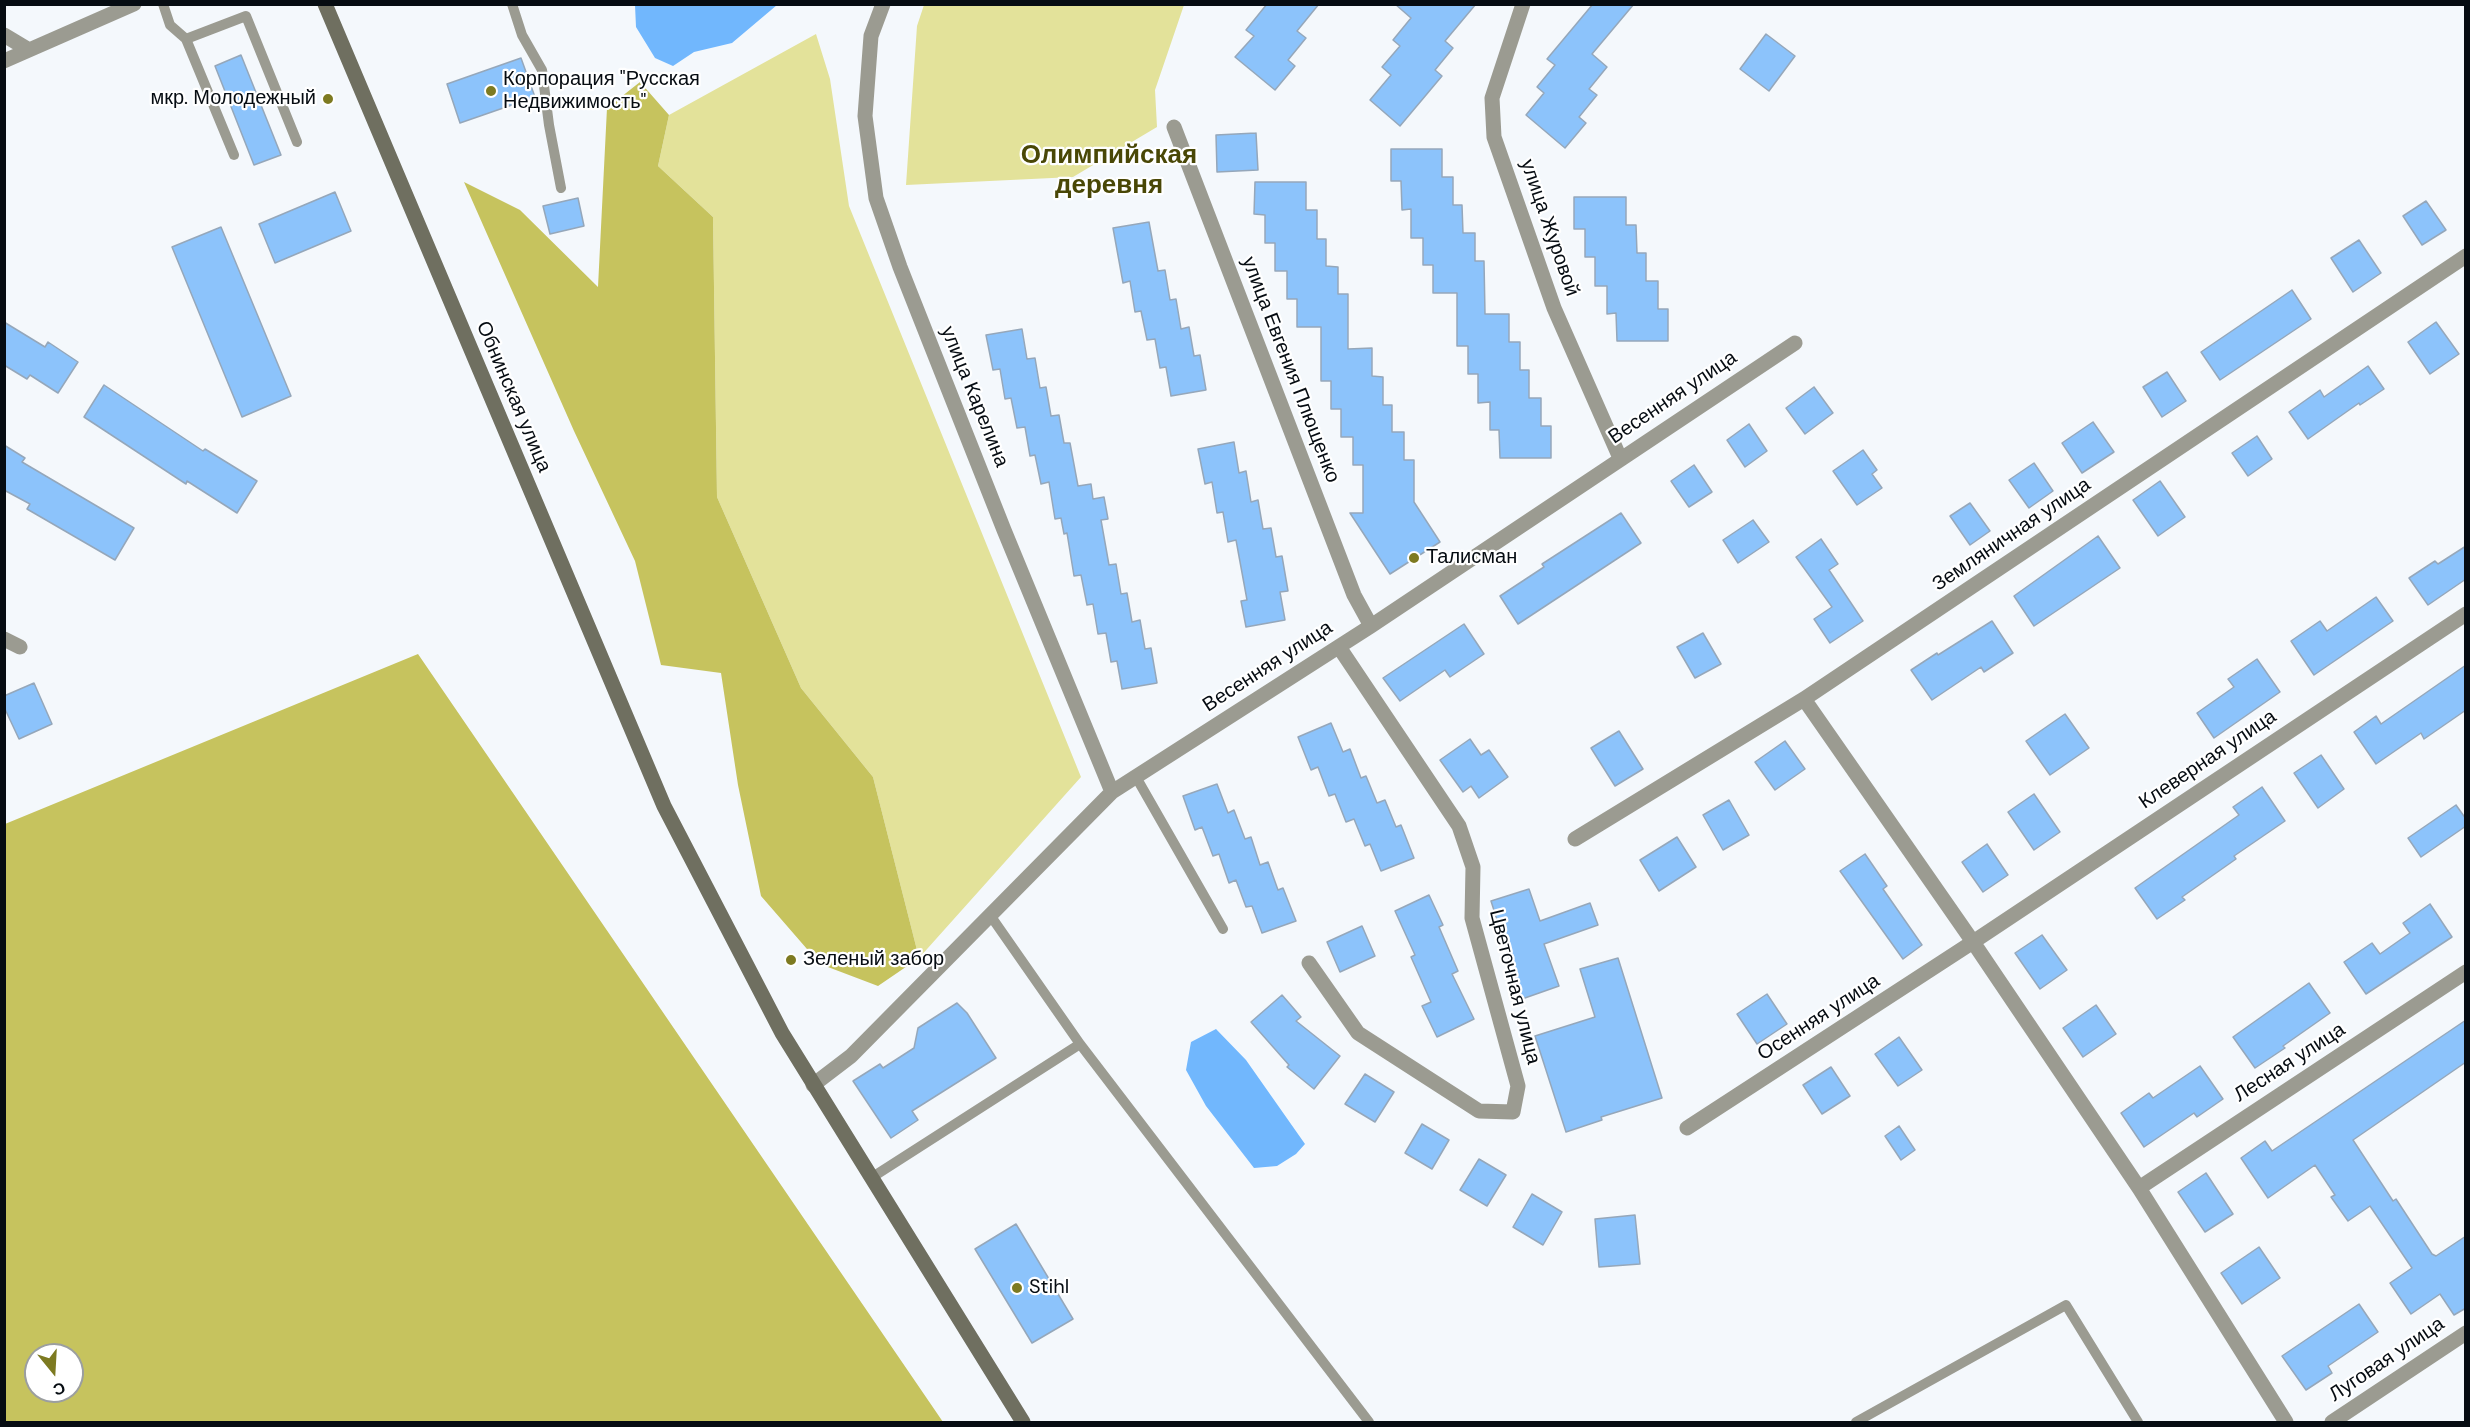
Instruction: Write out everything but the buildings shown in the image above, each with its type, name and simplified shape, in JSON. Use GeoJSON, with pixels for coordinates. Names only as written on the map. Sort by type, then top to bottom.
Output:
{"type":"FeatureCollection","features":[{"type":"Feature","properties":{"kind":"street"},"geometry":{"type":"LineString","coordinates":[[4,61],[134,4]]}},
{"type":"Feature","properties":{"kind":"street","name":"Обнинская улица"},"geometry":{"type":"LineString","coordinates":[[325,4],[664,806],[782,1033],[1023,1422]]}},
{"type":"Feature","properties":{"kind":"street","name":"улица Карелина"},"geometry":{"type":"LineString","coordinates":[[883,4],[871,36],[866,116],[876,198],[943,377],[1112,792]]}},
{"type":"Feature","properties":{"kind":"street","name":"улица Журовой"},"geometry":{"type":"LineString","coordinates":[[1523,4],[1492,98],[1494,137],[1554,308],[1620,459]]}},
{"type":"Feature","properties":{"kind":"street"},"geometry":{"type":"LineString","coordinates":[[4,34],[29,50]]}},
{"type":"Feature","properties":{"kind":"street","name":"улица Евгения Плющенко"},"geometry":{"type":"LineString","coordinates":[[1173,127],[1354,595],[1371,626]]}},
{"type":"Feature","properties":{"kind":"street","name":"Земляничная улица"},"geometry":{"type":"LineString","coordinates":[[1575,839],[1804,699],[2466,256]]}},
{"type":"Feature","properties":{"kind":"street","name":"Весенняя улица"},"geometry":{"type":"LineString","coordinates":[[813,1085],[851,1056],[1112,792],[1371,626],[1795,343]]}},
{"type":"Feature","properties":{"kind":"street","name":"Клеверная улица"},"geometry":{"type":"LineString","coordinates":[[1973,942],[2466,614]]}},
{"type":"Feature","properties":{"kind":"street"},"geometry":{"type":"LineString","coordinates":[[4,639],[20,647]]}},
{"type":"Feature","properties":{"kind":"street","name":"Цветочная улица"},"geometry":{"type":"LineString","coordinates":[[1310,963],[1358,1033],[1479,1112],[1513,1112],[1518,1086],[1472,918],[1473,867],[1459,826],[1339,647]]}},
{"type":"Feature","properties":{"kind":"street"},"geometry":{"type":"LineString","coordinates":[[1804,699],[1973,942],[2139,1188],[2286,1422]]}},
{"type":"Feature","properties":{"kind":"street","name":"Осенняя улица"},"geometry":{"type":"LineString","coordinates":[[1688,1128],[1973,942]]}},
{"type":"Feature","properties":{"kind":"street","name":"Лесная улица"},"geometry":{"type":"LineString","coordinates":[[2139,1188],[2466,972]]}},
{"type":"Feature","properties":{"kind":"street","name":"Луговая улица"},"geometry":{"type":"LineString","coordinates":[[2332,1422],[2466,1333]]}},
{"type":"Feature","properties":{"kind":"lane"},"geometry":{"type":"LineString","coordinates":[[163,4],[170,25],[186,39],[234,155]]}},
{"type":"Feature","properties":{"kind":"lane"},"geometry":{"type":"LineString","coordinates":[[512,4],[522,35],[542,70],[549,125],[561,188]]}},
{"type":"Feature","properties":{"kind":"lane"},"geometry":{"type":"LineString","coordinates":[[186,39],[246,16],[297,142]]}},
{"type":"Feature","properties":{"kind":"lane"},"geometry":{"type":"LineString","coordinates":[[1136,777],[1223,928]]}},
{"type":"Feature","properties":{"kind":"lane"},"geometry":{"type":"LineString","coordinates":[[990,915],[1080,1044],[1369,1422]]}},
{"type":"Feature","properties":{"kind":"lane"},"geometry":{"type":"LineString","coordinates":[[871,1178],[1080,1044]]}},
{"type":"Feature","properties":{"kind":"lane"},"geometry":{"type":"LineString","coordinates":[[1856,1422],[2066,1305],[2138,1422]]}},
{"type":"Feature","properties":{"kind":"shaded area"},"geometry":{"type":"Polygon","coordinates":[[[924,5],[1184,5],[1155,90],[1157,127],[1073,177],[906,185],[917,26],[924,5]]]}},
{"type":"Feature","properties":{"kind":"shaded area"},"geometry":{"type":"Polygon","coordinates":[[[816,34],[830,79],[849,206],[1081,777],[919,958],[873,777],[801,688],[717,497],[713,217],[658,166],[669,115],[816,34]]]}},
{"type":"Feature","properties":{"kind":"shaded area"},"geometry":{"type":"Polygon","coordinates":[[[640,82],[669,115],[658,166],[713,217],[717,497],[801,688],[873,777],[919,958],[878,986],[820,964],[761,896],[738,785],[721,673],[661,665],[635,561],[574,431],[464,182],[520,210],[598,287],[607,108],[640,82]]]}},
{"type":"Feature","properties":{"kind":"shaded area"},"geometry":{"type":"Polygon","coordinates":[[[418,654],[943,1422],[5,1422],[5,824],[418,654]]]}},
{"type":"Feature","properties":{"kind":"water"},"geometry":{"type":"Polygon","coordinates":[[[635,4],[777,5],[732,43],[694,52],[673,66],[655,58],[636,27],[635,4]]]}},
{"type":"Feature","properties":{"kind":"water"},"geometry":{"type":"Polygon","coordinates":[[[1216,1029],[1246,1060],[1305,1144],[1296,1154],[1277,1166],[1254,1168],[1206,1106],[1186,1070],[1191,1042],[1216,1029]]]}},
{"type":"Feature","properties":{"kind":"place","name":"Корпорация \"Русская Недвижимость\""},"geometry":{"type":"Point","coordinates":[491,91]}},
{"type":"Feature","properties":{"kind":"place","name":"мкр. Молодежный"},"geometry":{"type":"Point","coordinates":[328,99]}},
{"type":"Feature","properties":{"kind":"place","name":"Талисман"},"geometry":{"type":"Point","coordinates":[1414,558]}},
{"type":"Feature","properties":{"kind":"place","name":"Зеленый забор"},"geometry":{"type":"Point","coordinates":[791,960]}},
{"type":"Feature","properties":{"kind":"place","name":"Stihl"},"geometry":{"type":"Point","coordinates":[1017,1288]}},
{"type":"Feature","properties":{"kind":"district","name":"Олимпийская деревня"},"geometry":{"type":"Point","coordinates":[1109,170]}}]}
